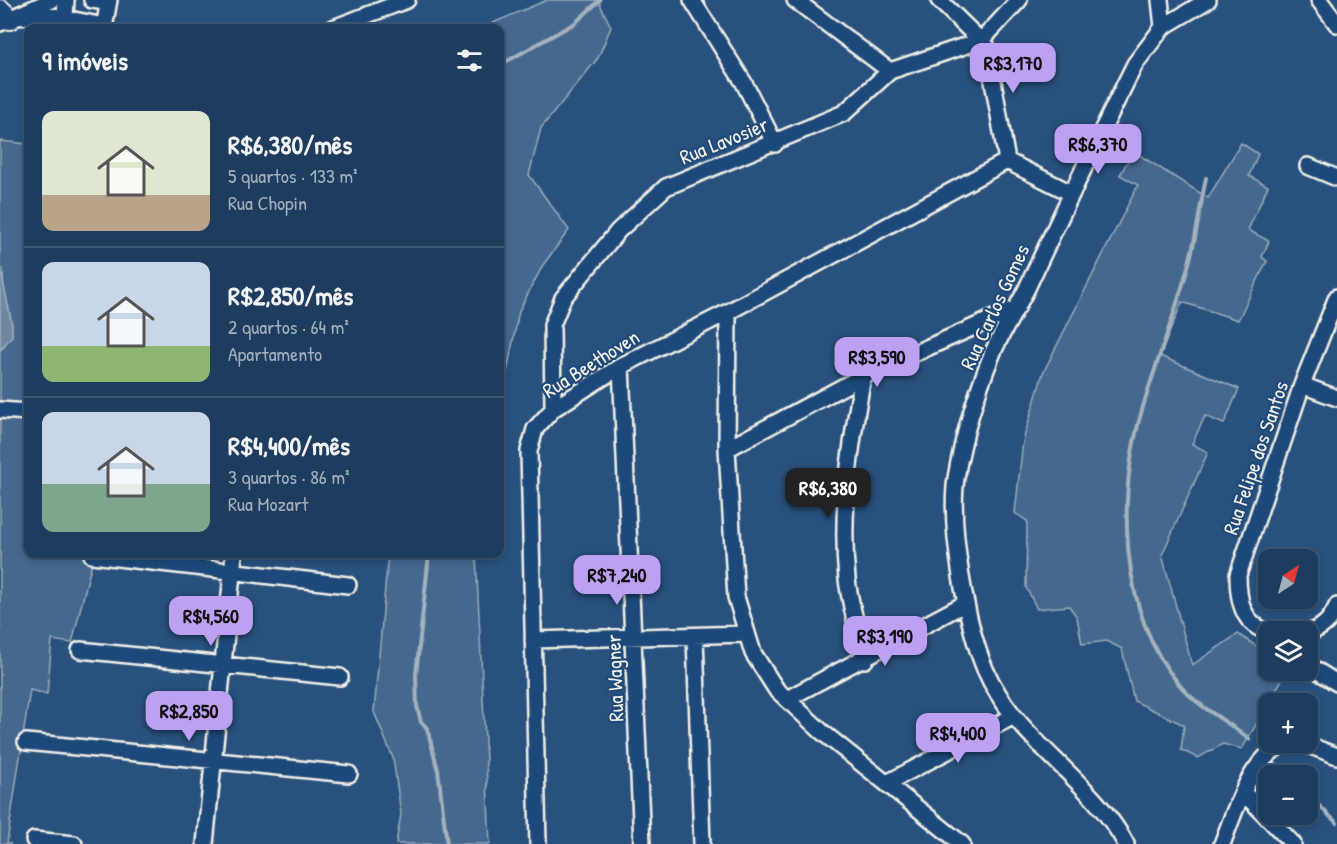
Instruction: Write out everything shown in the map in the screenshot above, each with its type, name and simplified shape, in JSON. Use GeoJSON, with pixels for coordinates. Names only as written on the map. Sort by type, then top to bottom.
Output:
{"type":"FeatureCollection","features":[{"type":"Feature","properties":{"kind":"street"},"geometry":{"type":"LineString","coordinates":[[6,17],[52,0]]}},
{"type":"Feature","properties":{"kind":"street"},"geometry":{"type":"LineString","coordinates":[[65,18],[66,0]]}},
{"type":"Feature","properties":{"kind":"street"},"geometry":{"type":"LineString","coordinates":[[92,0],[109,1],[105,24]]}},
{"type":"Feature","properties":{"kind":"street"},"geometry":{"type":"LineString","coordinates":[[344,24],[407,0]]}},
{"type":"Feature","properties":{"kind":"street"},"geometry":{"type":"LineString","coordinates":[[692,0],[744,83],[775,144]]}},
{"type":"Feature","properties":{"kind":"street"},"geometry":{"type":"LineString","coordinates":[[795,0],[890,71]]}},
{"type":"Feature","properties":{"kind":"street"},"geometry":{"type":"LineString","coordinates":[[939,0],[982,40],[991,59],[1007,161],[1071,193]]}},
{"type":"Feature","properties":{"kind":"street","name":"Rua Lavosier"},"geometry":{"type":"LineString","coordinates":[[553,409],[552,325],[563,298],[639,209],[666,187],[775,144],[844,113],[890,71],[982,40],[1018,0]]}},
{"type":"Feature","properties":{"kind":"street"},"geometry":{"type":"LineString","coordinates":[[1160,0],[1163,27]]}},
{"type":"Feature","properties":{"kind":"street","name":"Rua Carlos Gomes"},"geometry":{"type":"LineString","coordinates":[[1126,844],[1113,819],[1014,716],[985,669],[966,603],[956,541],[956,479],[970,420],[993,352],[1017,308],[1135,64],[1163,27],[1208,0]]}},
{"type":"Feature","properties":{"kind":"street"},"geometry":{"type":"LineString","coordinates":[[1319,0],[1337,24]]}},
{"type":"Feature","properties":{"kind":"street"},"geometry":{"type":"LineString","coordinates":[[6,17],[49,15],[91,24]]}},
{"type":"Feature","properties":{"kind":"street","name":"Rua Beethoven"},"geometry":{"type":"LineString","coordinates":[[538,844],[529,451],[535,429],[553,409],[621,366],[728,312],[1007,161]]}},
{"type":"Feature","properties":{"kind":"street"},"geometry":{"type":"LineString","coordinates":[[1308,166],[1337,178]]}},
{"type":"Feature","properties":{"kind":"street","name":"Rua Felipe dos Santos"},"geometry":{"type":"LineString","coordinates":[[1258,626],[1245,615],[1238,594],[1238,575],[1302,385],[1337,297]]}},
{"type":"Feature","properties":{"kind":"street"},"geometry":{"type":"LineString","coordinates":[[727,450],[863,376],[1017,308]]}},
{"type":"Feature","properties":{"kind":"street"},"geometry":{"type":"LineString","coordinates":[[728,312],[727,450],[736,597],[753,653],[776,688],[821,731],[962,844]]}},
{"type":"Feature","properties":{"kind":"street","name":"Rua Wagner"},"geometry":{"type":"LineString","coordinates":[[621,366],[635,638],[642,844]]}},
{"type":"Feature","properties":{"kind":"street"},"geometry":{"type":"LineString","coordinates":[[863,376],[850,453],[844,512],[847,580],[865,660]]}},
{"type":"Feature","properties":{"kind":"street"},"geometry":{"type":"LineString","coordinates":[[1302,385],[1337,398]]}},
{"type":"Feature","properties":{"kind":"street"},"geometry":{"type":"LineString","coordinates":[[0,410],[24,412]]}},
{"type":"Feature","properties":{"kind":"street"},"geometry":{"type":"LineString","coordinates":[[117,558],[348,585]]}},
{"type":"Feature","properties":{"kind":"street"},"geometry":{"type":"LineString","coordinates":[[205,844],[234,558]]}},
{"type":"Feature","properties":{"kind":"street"},"geometry":{"type":"LineString","coordinates":[[787,699],[865,660],[966,603]]}},
{"type":"Feature","properties":{"kind":"street"},"geometry":{"type":"LineString","coordinates":[[1318,627],[1327,622],[1337,606]]}},
{"type":"Feature","properties":{"kind":"street"},"geometry":{"type":"LineString","coordinates":[[533,640],[747,634]]}},
{"type":"Feature","properties":{"kind":"street"},"geometry":{"type":"LineString","coordinates":[[695,636],[702,844]]}},
{"type":"Feature","properties":{"kind":"street"},"geometry":{"type":"LineString","coordinates":[[80,650],[340,677]]}},
{"type":"Feature","properties":{"kind":"street"},"geometry":{"type":"LineString","coordinates":[[1318,671],[1337,683]]}},
{"type":"Feature","properties":{"kind":"street"},"geometry":{"type":"LineString","coordinates":[[887,783],[1014,716]]}},
{"type":"Feature","properties":{"kind":"street"},"geometry":{"type":"LineString","coordinates":[[26,742],[349,774]]}},
{"type":"Feature","properties":{"kind":"street"},"geometry":{"type":"LineString","coordinates":[[1318,749],[1337,756]]}},
{"type":"Feature","properties":{"kind":"street"},"geometry":{"type":"LineString","coordinates":[[1222,844],[1243,792],[1256,768],[1271,753]]}},
{"type":"Feature","properties":{"kind":"street"},"geometry":{"type":"LineString","coordinates":[[1243,792],[1293,844]]}},
{"type":"Feature","properties":{"kind":"street"},"geometry":{"type":"LineString","coordinates":[[33,840],[74,844]]}},
{"type":"Feature","properties":{"kind":"shaded area"},"geometry":{"type":"Polygon","coordinates":[[[547,0],[598,0],[611,27],[598,58],[541,128],[529,175],[569,230],[543,265],[519,311],[504,387],[504,24],[490,24],[547,0]]]}},
{"type":"Feature","properties":{"kind":"shaded area"},"geometry":{"type":"Polygon","coordinates":[[[0,141],[24,144],[24,558],[93,558],[72,643],[52,640],[47,694],[30,690],[7,843],[11,844],[0,844],[0,350],[5,346],[3,269],[0,267],[0,141]]]}},
{"type":"Feature","properties":{"kind":"shaded area"},"geometry":{"type":"Polygon","coordinates":[[[1241,143],[1258,154],[1249,176],[1268,186],[1248,230],[1269,241],[1262,257],[1267,261],[1238,320],[1182,302],[1160,356],[1239,389],[1224,424],[1205,416],[1192,444],[1208,452],[1162,555],[1192,665],[1238,634],[1258,647],[1258,681],[1281,681],[1274,693],[1258,693],[1258,721],[1242,749],[1223,744],[1198,758],[1181,750],[1184,725],[1134,701],[1122,649],[1107,641],[1082,644],[1077,617],[1069,606],[1037,609],[1026,587],[1027,521],[1015,513],[1023,441],[1043,373],[1138,185],[1120,175],[1133,151],[1208,198],[1241,143]]]}},
{"type":"Feature","properties":{"kind":"shaded area"},"geometry":{"type":"Polygon","coordinates":[[[0,267],[12,324],[12,336],[0,350],[0,267]]]}},
{"type":"Feature","properties":{"kind":"shaded area"},"geometry":{"type":"Polygon","coordinates":[[[388,558],[476,558],[490,844],[396,844],[401,814],[393,758],[374,712],[388,558]]]}},
{"type":"Feature","properties":{"kind":"waterway"},"geometry":{"type":"LineString","coordinates":[[504,63],[575,23],[600,0]]}},
{"type":"Feature","properties":{"kind":"waterway"},"geometry":{"type":"LineString","coordinates":[[1206,178],[1189,263],[1142,410],[1134,443],[1127,515],[1128,552],[1134,588],[1144,622],[1158,654],[1186,692],[1249,739]]}},
{"type":"Feature","properties":{"kind":"waterway"},"geometry":{"type":"LineString","coordinates":[[429,558],[416,675],[417,706],[421,722],[427,728],[438,770],[447,844]]}},
{"type":"Feature","properties":{"kind":"waterway"},"geometry":{"type":"LineString","coordinates":[[1273,762],[1276,765]]}},
{"type":"Feature","properties":{"kind":"waterway"},"geometry":{"type":"LineString","coordinates":[[1318,805],[1337,823]]}}]}
